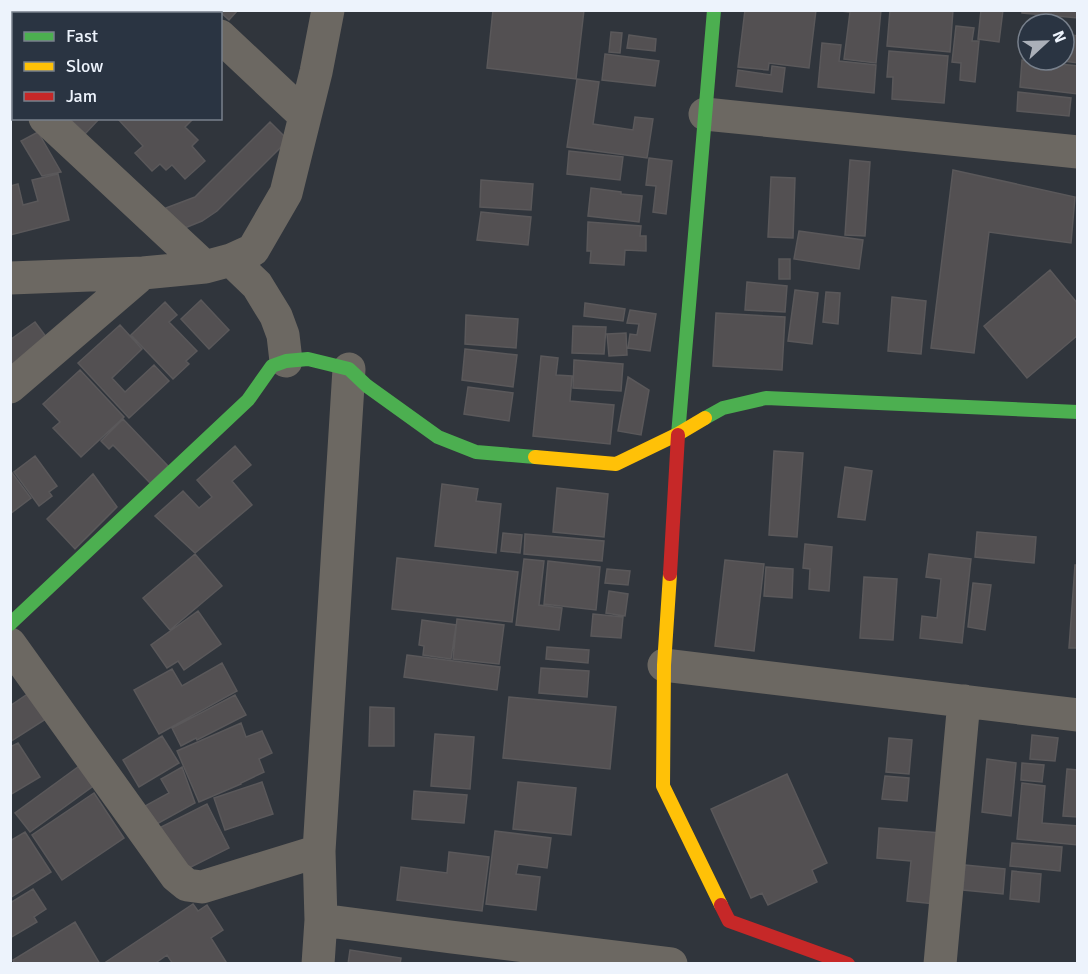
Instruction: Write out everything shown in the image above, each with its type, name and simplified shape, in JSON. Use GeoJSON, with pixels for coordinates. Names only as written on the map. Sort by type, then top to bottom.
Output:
{"type":"FeatureCollection","features":[{"type":"Feature","properties":{"kind":"street"},"geometry":{"type":"LineString","coordinates":[[10,278],[143,273],[218,263],[253,250],[286,193],[316,72],[328,10]]}},
{"type":"Feature","properties":{"kind":"street"},"geometry":{"type":"LineString","coordinates":[[714,10],[678,434],[664,665],[663,786],[729,921],[848,963]]}},
{"type":"Feature","properties":{"kind":"street"},"geometry":{"type":"LineString","coordinates":[[222,38],[305,116]]}},
{"type":"Feature","properties":{"kind":"street"},"geometry":{"type":"LineString","coordinates":[[705,114],[1077,152]]}},
{"type":"Feature","properties":{"kind":"street"},"geometry":{"type":"LineString","coordinates":[[47,120],[218,263],[257,285],[276,316],[284,335],[286,360]]}},
{"type":"Feature","properties":{"kind":"street"},"geometry":{"type":"LineString","coordinates":[[10,387],[143,273]]}},
{"type":"Feature","properties":{"kind":"street"},"geometry":{"type":"LineString","coordinates":[[10,624],[248,400],[272,366],[286,360],[308,359],[349,369],[368,386],[438,437],[476,452],[616,464],[678,434],[723,408],[766,398],[1077,412]]}},
{"type":"Feature","properties":{"kind":"street"},"geometry":{"type":"LineString","coordinates":[[318,963],[321,920],[318,851],[349,369]]}},
{"type":"Feature","properties":{"kind":"street"},"geometry":{"type":"LineString","coordinates":[[10,644],[176,876],[187,885],[202,887],[318,851]]}},
{"type":"Feature","properties":{"kind":"street"},"geometry":{"type":"LineString","coordinates":[[664,665],[1077,715]]}},
{"type":"Feature","properties":{"kind":"street"},"geometry":{"type":"LineString","coordinates":[[940,963],[964,701]]}},
{"type":"Feature","properties":{"kind":"street"},"geometry":{"type":"LineString","coordinates":[[321,920],[449,950],[671,963]]}},
{"type":"Feature","properties":{"kind":"building"},"geometry":{"type":"Polygon","coordinates":[[[218,10],[238,10],[229,20],[218,10]]]}},
{"type":"Feature","properties":{"kind":"building"},"geometry":{"type":"Polygon","coordinates":[[[493,10],[584,10],[576,79],[487,68],[493,10]]]}},
{"type":"Feature","properties":{"kind":"building"},"geometry":{"type":"Polygon","coordinates":[[[745,10],[816,10],[809,68],[769,63],[768,70],[738,67],[745,10]]]}},
{"type":"Feature","properties":{"kind":"building"},"geometry":{"type":"Polygon","coordinates":[[[831,10],[881,10],[876,63],[844,59],[850,12],[831,10]]]}},
{"type":"Feature","properties":{"kind":"building"},"geometry":{"type":"Polygon","coordinates":[[[890,10],[953,10],[950,52],[887,46],[890,10]]]}},
{"type":"Feature","properties":{"kind":"building"},"geometry":{"type":"Polygon","coordinates":[[[981,10],[1003,10],[999,42],[978,39],[981,10]]]}},
{"type":"Feature","properties":{"kind":"building"},"geometry":{"type":"Polygon","coordinates":[[[1022,10],[1078,10],[1078,18],[1076,18],[1076,12],[1022,12],[1022,10]]]}},
{"type":"Feature","properties":{"kind":"building"},"geometry":{"type":"Polygon","coordinates":[[[956,26],[974,28],[972,41],[979,41],[975,82],[960,80],[961,63],[952,62],[956,26]]]}},
{"type":"Feature","properties":{"kind":"building"},"geometry":{"type":"Polygon","coordinates":[[[611,32],[622,33],[620,53],[609,52],[611,32]]]}},
{"type":"Feature","properties":{"kind":"building"},"geometry":{"type":"Polygon","coordinates":[[[629,35],[656,39],[655,51],[627,48],[629,35]]]}},
{"type":"Feature","properties":{"kind":"building"},"geometry":{"type":"Polygon","coordinates":[[[1076,36],[1078,36],[1078,63],[1076,63],[1076,36]]]}},
{"type":"Feature","properties":{"kind":"building"},"geometry":{"type":"Polygon","coordinates":[[[822,43],[841,45],[839,61],[876,65],[874,93],[818,87],[822,43]]]}},
{"type":"Feature","properties":{"kind":"building"},"geometry":{"type":"Polygon","coordinates":[[[889,51],[948,56],[944,103],[892,99],[893,77],[887,77],[889,51]]]}},
{"type":"Feature","properties":{"kind":"building"},"geometry":{"type":"Polygon","coordinates":[[[605,54],[659,61],[655,86],[602,80],[605,54]]]}},
{"type":"Feature","properties":{"kind":"building"},"geometry":{"type":"Polygon","coordinates":[[[772,66],[785,68],[782,92],[736,86],[738,70],[771,75],[772,66]]]}},
{"type":"Feature","properties":{"kind":"building"},"geometry":{"type":"Polygon","coordinates":[[[1076,66],[1078,66],[1078,94],[1020,87],[1021,72],[1076,72],[1076,66]]]}},
{"type":"Feature","properties":{"kind":"building"},"geometry":{"type":"Polygon","coordinates":[[[577,79],[599,82],[593,124],[633,130],[635,117],[653,119],[647,158],[567,147],[577,79]]]}},
{"type":"Feature","properties":{"kind":"building"},"geometry":{"type":"Polygon","coordinates":[[[1018,92],[1071,98],[1069,116],[1017,111],[1018,92]]]}},
{"type":"Feature","properties":{"kind":"building"},"geometry":{"type":"Polygon","coordinates":[[[71,120],[98,120],[85,134],[71,120]]]}},
{"type":"Feature","properties":{"kind":"building"},"geometry":{"type":"Polygon","coordinates":[[[119,120],[192,120],[185,127],[198,140],[192,146],[205,161],[185,179],[172,165],[166,170],[160,164],[152,171],[135,153],[143,146],[119,120]]]}},
{"type":"Feature","properties":{"kind":"building"},"geometry":{"type":"Polygon","coordinates":[[[270,122],[288,140],[217,211],[202,221],[175,232],[166,208],[195,197],[270,122]]]}},
{"type":"Feature","properties":{"kind":"building"},"geometry":{"type":"Polygon","coordinates":[[[38,132],[61,172],[42,176],[21,141],[38,132]]]}},
{"type":"Feature","properties":{"kind":"building"},"geometry":{"type":"Polygon","coordinates":[[[569,151],[623,157],[620,180],[567,174],[569,151]]]}},
{"type":"Feature","properties":{"kind":"building"},"geometry":{"type":"Polygon","coordinates":[[[649,158],[672,161],[666,214],[653,212],[656,186],[646,185],[649,158]]]}},
{"type":"Feature","properties":{"kind":"building"},"geometry":{"type":"Polygon","coordinates":[[[850,160],[870,162],[865,236],[845,235],[850,160]]]}},
{"type":"Feature","properties":{"kind":"building"},"geometry":{"type":"Polygon","coordinates":[[[953,170],[1075,197],[1071,243],[989,232],[974,353],[931,348],[953,170]]]}},
{"type":"Feature","properties":{"kind":"building"},"geometry":{"type":"Polygon","coordinates":[[[58,174],[69,220],[10,235],[10,186],[18,184],[23,205],[38,201],[32,180],[58,174]]]}},
{"type":"Feature","properties":{"kind":"building"},"geometry":{"type":"Polygon","coordinates":[[[771,177],[795,178],[793,238],[768,237],[771,177]]]}},
{"type":"Feature","properties":{"kind":"building"},"geometry":{"type":"Polygon","coordinates":[[[481,180],[533,184],[531,210],[480,207],[481,180]]]}},
{"type":"Feature","properties":{"kind":"building"},"geometry":{"type":"Polygon","coordinates":[[[591,188],[642,196],[639,222],[588,216],[591,188]]]}},
{"type":"Feature","properties":{"kind":"building"},"geometry":{"type":"Polygon","coordinates":[[[481,212],[531,217],[528,245],[477,240],[481,212]]]}},
{"type":"Feature","properties":{"kind":"building"},"geometry":{"type":"Polygon","coordinates":[[[588,222],[641,226],[640,236],[646,236],[646,251],[625,250],[624,265],[590,263],[591,251],[587,251],[588,222]]]}},
{"type":"Feature","properties":{"kind":"building"},"geometry":{"type":"Polygon","coordinates":[[[799,231],[863,240],[859,269],[794,259],[799,231]]]}},
{"type":"Feature","properties":{"kind":"building"},"geometry":{"type":"Polygon","coordinates":[[[779,259],[790,259],[790,279],[779,279],[779,259]]]}},
{"type":"Feature","properties":{"kind":"building"},"geometry":{"type":"Polygon","coordinates":[[[1050,270],[1078,304],[1078,335],[1027,378],[984,326],[1050,270]]]}},
{"type":"Feature","properties":{"kind":"building"},"geometry":{"type":"Polygon","coordinates":[[[747,282],[787,286],[785,312],[745,310],[747,282]]]}},
{"type":"Feature","properties":{"kind":"building"},"geometry":{"type":"Polygon","coordinates":[[[795,290],[818,293],[812,344],[788,341],[795,290]]]}},
{"type":"Feature","properties":{"kind":"building"},"geometry":{"type":"Polygon","coordinates":[[[826,292],[840,293],[838,324],[823,322],[826,292]]]}},
{"type":"Feature","properties":{"kind":"building"},"geometry":{"type":"Polygon","coordinates":[[[892,297],[926,301],[921,354],[888,351],[892,297]]]}},
{"type":"Feature","properties":{"kind":"building"},"geometry":{"type":"Polygon","coordinates":[[[201,300],[229,330],[209,349],[181,319],[201,300]]]}},
{"type":"Feature","properties":{"kind":"building"},"geometry":{"type":"Polygon","coordinates":[[[165,302],[177,315],[169,322],[197,351],[186,361],[189,364],[173,379],[131,335],[165,302]]]}},
{"type":"Feature","properties":{"kind":"building"},"geometry":{"type":"Polygon","coordinates":[[[585,303],[625,309],[623,321],[584,316],[585,303]]]}},
{"type":"Feature","properties":{"kind":"building"},"geometry":{"type":"Polygon","coordinates":[[[630,310],[656,314],[650,351],[628,348],[630,334],[637,335],[639,324],[627,323],[630,310]]]}},
{"type":"Feature","properties":{"kind":"building"},"geometry":{"type":"Polygon","coordinates":[[[716,313],[785,317],[782,370],[713,366],[716,313]]]}},
{"type":"Feature","properties":{"kind":"building"},"geometry":{"type":"Polygon","coordinates":[[[466,315],[518,319],[516,348],[465,344],[466,315]]]}},
{"type":"Feature","properties":{"kind":"building"},"geometry":{"type":"Polygon","coordinates":[[[35,322],[53,346],[10,379],[10,340],[35,322]]]}},
{"type":"Feature","properties":{"kind":"building"},"geometry":{"type":"Polygon","coordinates":[[[120,325],[142,349],[112,378],[125,392],[154,365],[169,381],[129,418],[78,363],[120,325]]]}},
{"type":"Feature","properties":{"kind":"building"},"geometry":{"type":"Polygon","coordinates":[[[573,326],[606,327],[604,354],[572,353],[573,326]]]}},
{"type":"Feature","properties":{"kind":"building"},"geometry":{"type":"Polygon","coordinates":[[[626,333],[627,355],[609,356],[607,334],[626,333]]]}},
{"type":"Feature","properties":{"kind":"building"},"geometry":{"type":"Polygon","coordinates":[[[465,349],[517,355],[513,387],[462,380],[465,349]]]}},
{"type":"Feature","properties":{"kind":"building"},"geometry":{"type":"Polygon","coordinates":[[[541,356],[558,358],[556,375],[572,376],[570,401],[614,405],[610,444],[533,436],[541,356]]]}},
{"type":"Feature","properties":{"kind":"building"},"geometry":{"type":"Polygon","coordinates":[[[574,360],[623,364],[621,391],[573,388],[574,360]]]}},
{"type":"Feature","properties":{"kind":"building"},"geometry":{"type":"Polygon","coordinates":[[[80,370],[124,417],[81,457],[53,428],[60,422],[43,404],[80,370]]]}},
{"type":"Feature","properties":{"kind":"building"},"geometry":{"type":"Polygon","coordinates":[[[628,377],[649,390],[641,435],[618,431],[628,377]]]}},
{"type":"Feature","properties":{"kind":"building"},"geometry":{"type":"Polygon","coordinates":[[[468,387],[513,393],[509,421],[464,414],[468,387]]]}},
{"type":"Feature","properties":{"kind":"building"},"geometry":{"type":"Polygon","coordinates":[[[123,419],[168,466],[150,483],[113,445],[109,449],[101,441],[123,419]]]}},
{"type":"Feature","properties":{"kind":"building"},"geometry":{"type":"Polygon","coordinates":[[[235,446],[251,465],[232,481],[252,505],[195,553],[155,516],[183,491],[199,508],[212,497],[197,480],[235,446]]]}},
{"type":"Feature","properties":{"kind":"building"},"geometry":{"type":"Polygon","coordinates":[[[774,451],[803,453],[797,537],[769,535],[774,451]]]}},
{"type":"Feature","properties":{"kind":"building"},"geometry":{"type":"Polygon","coordinates":[[[35,456],[57,486],[49,492],[52,496],[39,506],[14,472],[35,456]]]}},
{"type":"Feature","properties":{"kind":"building"},"geometry":{"type":"Polygon","coordinates":[[[845,467],[872,471],[865,520],[838,517],[845,467]]]}},
{"type":"Feature","properties":{"kind":"building"},"geometry":{"type":"Polygon","coordinates":[[[10,470],[31,498],[10,514],[10,470]]]}},
{"type":"Feature","properties":{"kind":"building"},"geometry":{"type":"Polygon","coordinates":[[[93,474],[117,507],[75,549],[47,519],[93,474]]]}},
{"type":"Feature","properties":{"kind":"building"},"geometry":{"type":"Polygon","coordinates":[[[442,484],[478,489],[476,501],[501,504],[496,553],[435,546],[442,484]]]}},
{"type":"Feature","properties":{"kind":"building"},"geometry":{"type":"Polygon","coordinates":[[[557,488],[608,494],[604,537],[553,532],[557,488]]]}},
{"type":"Feature","properties":{"kind":"building"},"geometry":{"type":"Polygon","coordinates":[[[977,532],[1036,537],[1034,563],[975,557],[977,532]]]}},
{"type":"Feature","properties":{"kind":"building"},"geometry":{"type":"Polygon","coordinates":[[[503,533],[522,535],[520,553],[501,551],[503,533]]]}},
{"type":"Feature","properties":{"kind":"building"},"geometry":{"type":"Polygon","coordinates":[[[525,534],[604,541],[602,561],[524,554],[525,534]]]}},
{"type":"Feature","properties":{"kind":"building"},"geometry":{"type":"Polygon","coordinates":[[[805,544],[832,547],[829,591],[809,589],[810,569],[803,568],[805,544]]]}},
{"type":"Feature","properties":{"kind":"building"},"geometry":{"type":"Polygon","coordinates":[[[195,554],[222,586],[170,630],[143,598],[195,554]]]}},
{"type":"Feature","properties":{"kind":"building"},"geometry":{"type":"Polygon","coordinates":[[[929,554],[971,559],[962,643],[920,638],[922,616],[937,618],[941,579],[926,577],[929,554]]]}},
{"type":"Feature","properties":{"kind":"building"},"geometry":{"type":"Polygon","coordinates":[[[397,558],[518,572],[512,622],[392,609],[397,558]]]}},
{"type":"Feature","properties":{"kind":"building"},"geometry":{"type":"Polygon","coordinates":[[[524,559],[544,561],[539,605],[562,608],[559,630],[516,625],[524,559]]]}},
{"type":"Feature","properties":{"kind":"building"},"geometry":{"type":"Polygon","coordinates":[[[725,560],[764,564],[754,651],[715,646],[725,560]]]}},
{"type":"Feature","properties":{"kind":"building"},"geometry":{"type":"Polygon","coordinates":[[[548,561],[600,567],[596,610],[544,604],[548,561]]]}},
{"type":"Feature","properties":{"kind":"building"},"geometry":{"type":"Polygon","coordinates":[[[1075,565],[1078,565],[1078,648],[1069,648],[1075,565]]]}},
{"type":"Feature","properties":{"kind":"building"},"geometry":{"type":"Polygon","coordinates":[[[766,567],[793,569],[792,598],[764,596],[766,567]]]}},
{"type":"Feature","properties":{"kind":"building"},"geometry":{"type":"Polygon","coordinates":[[[607,569],[630,571],[628,585],[605,583],[607,569]]]}},
{"type":"Feature","properties":{"kind":"building"},"geometry":{"type":"Polygon","coordinates":[[[864,577],[897,579],[893,640],[860,638],[864,577]]]}},
{"type":"Feature","properties":{"kind":"building"},"geometry":{"type":"Polygon","coordinates":[[[973,583],[991,585],[985,630],[968,627],[973,583]]]}},
{"type":"Feature","properties":{"kind":"building"},"geometry":{"type":"Polygon","coordinates":[[[609,591],[628,594],[625,616],[606,613],[609,591]]]}},
{"type":"Feature","properties":{"kind":"building"},"geometry":{"type":"Polygon","coordinates":[[[198,611],[221,644],[184,670],[178,661],[167,668],[151,645],[198,611]]]}},
{"type":"Feature","properties":{"kind":"building"},"geometry":{"type":"Polygon","coordinates":[[[593,614],[623,617],[621,638],[591,636],[593,614]]]}},
{"type":"Feature","properties":{"kind":"building"},"geometry":{"type":"Polygon","coordinates":[[[457,619],[504,625],[499,664],[453,659],[457,619]]]}},
{"type":"Feature","properties":{"kind":"building"},"geometry":{"type":"Polygon","coordinates":[[[422,620],[456,625],[451,659],[423,655],[424,646],[419,645],[422,620]]]}},
{"type":"Feature","properties":{"kind":"building"},"geometry":{"type":"Polygon","coordinates":[[[547,647],[589,650],[588,663],[546,659],[547,647]]]}},
{"type":"Feature","properties":{"kind":"building"},"geometry":{"type":"Polygon","coordinates":[[[407,655],[500,667],[497,690],[404,677],[407,655]]]}},
{"type":"Feature","properties":{"kind":"building"},"geometry":{"type":"Polygon","coordinates":[[[222,663],[237,691],[159,734],[134,690],[172,669],[182,686],[222,663]]]}},
{"type":"Feature","properties":{"kind":"building"},"geometry":{"type":"Polygon","coordinates":[[[541,668],[589,671],[587,697],[539,693],[541,668]]]}},
{"type":"Feature","properties":{"kind":"building"},"geometry":{"type":"Polygon","coordinates":[[[32,691],[49,717],[10,742],[10,706],[32,691]]]}},
{"type":"Feature","properties":{"kind":"building"},"geometry":{"type":"Polygon","coordinates":[[[235,695],[246,715],[181,746],[172,728],[235,695]]]}},
{"type":"Feature","properties":{"kind":"building"},"geometry":{"type":"Polygon","coordinates":[[[509,697],[616,707],[610,769],[503,758],[509,697]]]}},
{"type":"Feature","properties":{"kind":"building"},"geometry":{"type":"Polygon","coordinates":[[[370,707],[394,708],[394,746],[369,746],[370,707]]]}},
{"type":"Feature","properties":{"kind":"building"},"geometry":{"type":"Polygon","coordinates":[[[241,723],[246,737],[262,731],[272,753],[259,759],[264,772],[199,802],[177,751],[241,723]]]}},
{"type":"Feature","properties":{"kind":"building"},"geometry":{"type":"Polygon","coordinates":[[[435,734],[474,737],[470,789],[431,786],[435,734]]]}},
{"type":"Feature","properties":{"kind":"building"},"geometry":{"type":"Polygon","coordinates":[[[1032,735],[1058,738],[1055,761],[1030,759],[1032,735]]]}},
{"type":"Feature","properties":{"kind":"building"},"geometry":{"type":"Polygon","coordinates":[[[162,736],[179,763],[139,787],[123,760],[162,736]]]}},
{"type":"Feature","properties":{"kind":"building"},"geometry":{"type":"Polygon","coordinates":[[[889,738],[912,740],[909,774],[886,772],[889,738]]]}},
{"type":"Feature","properties":{"kind":"building"},"geometry":{"type":"Polygon","coordinates":[[[18,743],[40,777],[10,795],[10,747],[18,743]]]}},
{"type":"Feature","properties":{"kind":"building"},"geometry":{"type":"Polygon","coordinates":[[[987,759],[1016,763],[1011,816],[982,812],[987,759]]]}},
{"type":"Feature","properties":{"kind":"building"},"geometry":{"type":"Polygon","coordinates":[[[1022,763],[1044,765],[1042,782],[1021,780],[1022,763]]]}},
{"type":"Feature","properties":{"kind":"building"},"geometry":{"type":"Polygon","coordinates":[[[82,764],[96,784],[30,832],[15,813],[82,764]]]}},
{"type":"Feature","properties":{"kind":"building"},"geometry":{"type":"Polygon","coordinates":[[[182,767],[195,803],[155,825],[145,806],[169,793],[161,779],[182,767]]]}},
{"type":"Feature","properties":{"kind":"building"},"geometry":{"type":"Polygon","coordinates":[[[1067,769],[1078,770],[1078,817],[1063,816],[1067,769]]]}},
{"type":"Feature","properties":{"kind":"building"},"geometry":{"type":"Polygon","coordinates":[[[787,774],[827,863],[812,870],[817,882],[768,905],[762,893],[751,898],[711,809],[787,774]]]}},
{"type":"Feature","properties":{"kind":"building"},"geometry":{"type":"Polygon","coordinates":[[[885,776],[909,778],[907,801],[882,799],[885,776]]]}},
{"type":"Feature","properties":{"kind":"building"},"geometry":{"type":"Polygon","coordinates":[[[262,782],[273,814],[225,830],[214,798],[262,782]]]}},
{"type":"Feature","properties":{"kind":"building"},"geometry":{"type":"Polygon","coordinates":[[[518,782],[576,788],[571,835],[513,829],[518,782]]]}},
{"type":"Feature","properties":{"kind":"building"},"geometry":{"type":"Polygon","coordinates":[[[1022,783],[1045,786],[1042,823],[1078,826],[1078,845],[1017,839],[1022,783]]]}},
{"type":"Feature","properties":{"kind":"building"},"geometry":{"type":"Polygon","coordinates":[[[414,791],[467,795],[464,823],[412,819],[414,791]]]}},
{"type":"Feature","properties":{"kind":"building"},"geometry":{"type":"Polygon","coordinates":[[[94,793],[124,838],[62,880],[32,835],[94,793]]]}},
{"type":"Feature","properties":{"kind":"building"},"geometry":{"type":"Polygon","coordinates":[[[207,804],[229,848],[183,871],[161,827],[207,804]]]}},
{"type":"Feature","properties":{"kind":"building"},"geometry":{"type":"Polygon","coordinates":[[[879,828],[941,833],[935,904],[907,901],[911,861],[877,858],[879,828]]]}},
{"type":"Feature","properties":{"kind":"building"},"geometry":{"type":"Polygon","coordinates":[[[495,831],[551,838],[547,868],[518,864],[516,874],[540,877],[536,910],[486,904],[495,831]]]}},
{"type":"Feature","properties":{"kind":"building"},"geometry":{"type":"Polygon","coordinates":[[[25,832],[51,872],[10,898],[10,841],[25,832]]]}},
{"type":"Feature","properties":{"kind":"building"},"geometry":{"type":"Polygon","coordinates":[[[1012,843],[1062,847],[1060,871],[1010,866],[1012,843]]]}},
{"type":"Feature","properties":{"kind":"building"},"geometry":{"type":"Polygon","coordinates":[[[449,852],[489,857],[482,911],[397,900],[401,867],[447,873],[449,852]]]}},
{"type":"Feature","properties":{"kind":"building"},"geometry":{"type":"Polygon","coordinates":[[[965,865],[1005,869],[1003,894],[963,890],[965,865]]]}},
{"type":"Feature","properties":{"kind":"building"},"geometry":{"type":"Polygon","coordinates":[[[1012,871],[1041,874],[1039,902],[1010,899],[1012,871]]]}},
{"type":"Feature","properties":{"kind":"building"},"geometry":{"type":"Polygon","coordinates":[[[33,889],[46,909],[34,917],[37,922],[10,938],[10,903],[33,889]]]}},
{"type":"Feature","properties":{"kind":"building"},"geometry":{"type":"Polygon","coordinates":[[[193,904],[198,911],[207,905],[223,930],[211,938],[226,962],[224,964],[173,964],[167,955],[154,964],[103,964],[193,904]]]}},
{"type":"Feature","properties":{"kind":"building"},"geometry":{"type":"Polygon","coordinates":[[[75,922],[100,964],[15,964],[13,960],[75,922]]]}},
{"type":"Feature","properties":{"kind":"building"},"geometry":{"type":"Polygon","coordinates":[[[350,950],[401,958],[400,964],[348,964],[350,950]]]}},
{"type":"Feature","properties":{"kind":"traffic: fast"},"geometry":{"type":"LineString","coordinates":[[678,435],[714,10]]}},
{"type":"Feature","properties":{"kind":"traffic: fast"},"geometry":{"type":"LineString","coordinates":[[10,624],[248,400],[272,366],[286,361],[308,359],[349,369],[367,386],[438,437],[476,452],[535,457]]}},
{"type":"Feature","properties":{"kind":"traffic: fast"},"geometry":{"type":"LineString","coordinates":[[705,418],[723,408],[766,398],[1078,412]]}},
{"type":"Feature","properties":{"kind":"traffic: slow"},"geometry":{"type":"LineString","coordinates":[[535,457],[616,464],[678,434],[705,418]]}},
{"type":"Feature","properties":{"kind":"traffic: slow"},"geometry":{"type":"LineString","coordinates":[[670,574],[664,665],[663,786],[721,905]]}},
{"type":"Feature","properties":{"kind":"traffic: jam"},"geometry":{"type":"LineString","coordinates":[[670,574],[678,435]]}},
{"type":"Feature","properties":{"kind":"traffic: jam"},"geometry":{"type":"LineString","coordinates":[[721,905],[729,921],[848,964]]}}]}
